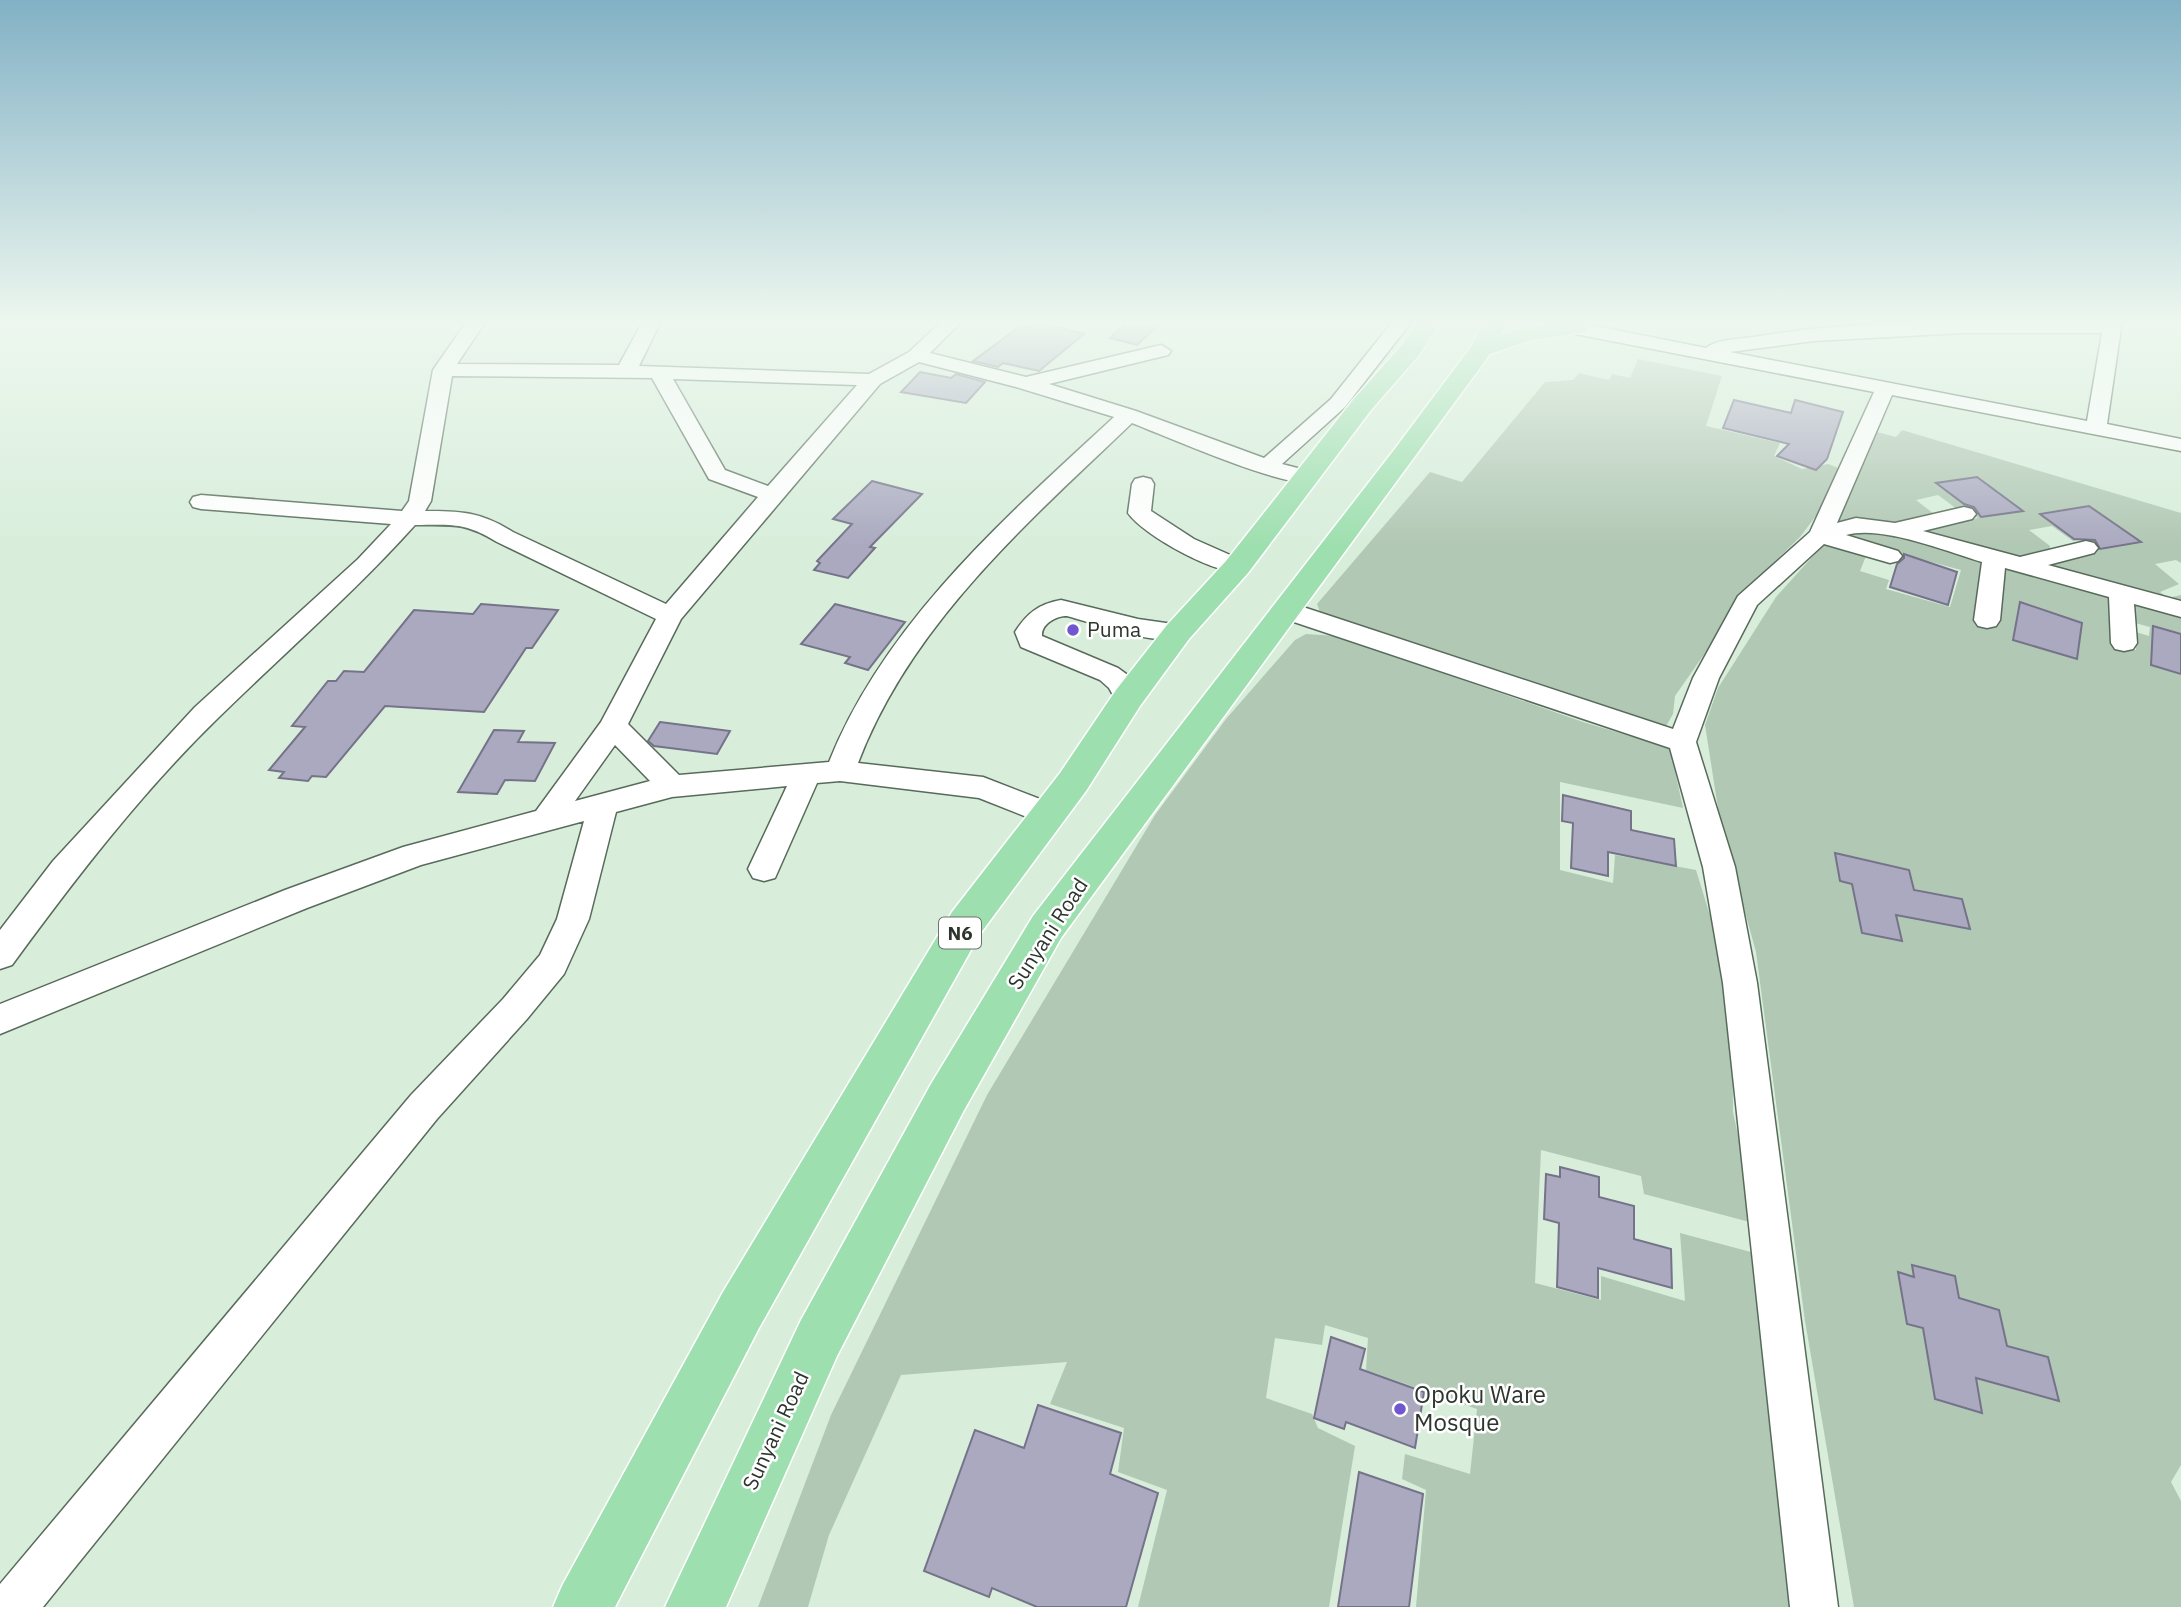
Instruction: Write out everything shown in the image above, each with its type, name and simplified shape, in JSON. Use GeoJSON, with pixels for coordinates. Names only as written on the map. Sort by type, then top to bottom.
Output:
{"type":"FeatureCollection","features":[{"type":"Feature","properties":{"kind":"main road","name":"N6"},"geometry":{"type":"LineString","coordinates":[[583,1607],[741,1310],[966,923],[1073,782],[1128,698],[1178,632],[1237,567],[1370,396]]}},
{"type":"Feature","properties":{"kind":"main road","name":"Sunyani Road"},"geometry":{"type":"LineString","coordinates":[[695,1607],[819,1338],[947,1098],[1047,927],[1444,396]]}},
{"type":"Feature","properties":{"kind":"street"},"geometry":{"type":"LineString","coordinates":[[0,956],[64,870],[205,715],[367,564],[409,518],[420,501],[438,396]]}},
{"type":"Feature","properties":{"kind":"street"},"geometry":{"type":"LineString","coordinates":[[673,396],[717,474],[772,495]]}},
{"type":"Feature","properties":{"kind":"street"},"geometry":{"type":"LineString","coordinates":[[547,818],[613,726],[670,616],[859,396]]}},
{"type":"Feature","properties":{"kind":"street"},"geometry":{"type":"LineString","coordinates":[[1068,396],[1129,415],[1266,467],[1306,477]]}},
{"type":"Feature","properties":{"kind":"street"},"geometry":{"type":"LineString","coordinates":[[1266,467],[1344,396]]}},
{"type":"Feature","properties":{"kind":"street"},"geometry":{"type":"LineString","coordinates":[[1814,1607],[1740,984],[1719,867],[1682,741],[1706,678],[1747,601],[1820,535],[1882,396]]}},
{"type":"Feature","properties":{"kind":"street"},"geometry":{"type":"LineString","coordinates":[[1931,396],[2181,445]]}},
{"type":"Feature","properties":{"kind":"street"},"geometry":{"type":"LineString","coordinates":[[2096,429],[2100,396]]}},
{"type":"Feature","properties":{"kind":"street"},"geometry":{"type":"LineString","coordinates":[[840,771],[864,714],[912,638],[1003,534],[1129,415]]}},
{"type":"Feature","properties":{"kind":"street"},"geometry":{"type":"LineString","coordinates":[[1143,484],[1139,513],[1158,530],[1237,567]]}},
{"type":"Feature","properties":{"kind":"street"},"geometry":{"type":"LineString","coordinates":[[201,502],[409,518],[466,518],[484,524],[505,537],[670,616]]}},
{"type":"Feature","properties":{"kind":"street"},"geometry":{"type":"LineString","coordinates":[[1892,543],[1964,514]]}},
{"type":"Feature","properties":{"kind":"street"},"geometry":{"type":"LineString","coordinates":[[1820,535],[1856,524],[1892,543],[2007,561],[2181,609]]}},
{"type":"Feature","properties":{"kind":"street"},"geometry":{"type":"LineString","coordinates":[[2007,561],[2086,548]]}},
{"type":"Feature","properties":{"kind":"street"},"geometry":{"type":"LineString","coordinates":[[1986,620],[2007,561]]}},
{"type":"Feature","properties":{"kind":"street"},"geometry":{"type":"LineString","coordinates":[[2133,595],[2181,590]]}},
{"type":"Feature","properties":{"kind":"street"},"geometry":{"type":"LineString","coordinates":[[2124,643],[2133,595]]}},
{"type":"Feature","properties":{"kind":"street"},"geometry":{"type":"LineString","coordinates":[[1128,698],[1119,682],[1092,666],[1031,641],[1028,632],[1034,622],[1057,607],[1127,625],[1178,632]]}},
{"type":"Feature","properties":{"kind":"street"},"geometry":{"type":"LineString","coordinates":[[1285,611],[1682,741]]}},
{"type":"Feature","properties":{"kind":"street"},"geometry":{"type":"LineString","coordinates":[[1092,666],[1127,625]]}},
{"type":"Feature","properties":{"kind":"street"},"geometry":{"type":"LineString","coordinates":[[613,726],[672,786]]}},
{"type":"Feature","properties":{"kind":"street"},"geometry":{"type":"LineString","coordinates":[[0,1019],[296,899],[414,855],[672,786],[840,771],[983,788],[1047,814]]}},
{"type":"Feature","properties":{"kind":"street"},"geometry":{"type":"LineString","coordinates":[[764,869],[807,774]]}},
{"type":"Feature","properties":{"kind":"street"},"geometry":{"type":"LineString","coordinates":[[12,1607],[424,1107],[552,964],[573,919],[603,804]]}},
{"type":"Feature","properties":{"kind":"green space"},"geometry":{"type":"Polygon","coordinates":[[[1533,396],[1716,396],[1706,426],[1780,443],[1774,456],[1802,469],[1828,464],[1844,470],[1825,504],[1800,537],[1756,580],[1675,696],[1673,714],[1665,728],[1321,615],[1317,604],[1430,472],[1462,482],[1533,396]]]}},
{"type":"Feature","properties":{"kind":"green space"},"geometry":{"type":"Polygon","coordinates":[[[1902,430],[2181,513],[2181,563],[2176,560],[2155,564],[2179,584],[2160,592],[2168,598],[2181,595],[2181,1465],[2171,1482],[2181,1501],[2181,1607],[1854,1607],[1805,1321],[1756,952],[1720,821],[1705,725],[1718,688],[1776,597],[1823,545],[1830,542],[1868,551],[1860,571],[1889,580],[1886,589],[1950,607],[1961,570],[1842,538],[1832,524],[1877,432],[1896,437],[1902,430]],[[1938,495],[1916,500],[1934,514],[1927,528],[1978,518],[1964,508],[1957,509],[1938,495]],[[2052,526],[2029,530],[2050,546],[2050,550],[2033,554],[2045,563],[2098,552],[2080,540],[2073,541],[2052,526]],[[2115,601],[2114,644],[2136,650],[2136,632],[2149,636],[2150,627],[2135,623],[2135,606],[2115,601]]]}},
{"type":"Feature","properties":{"kind":"green space"},"geometry":{"type":"Polygon","coordinates":[[[1306,634],[1337,636],[1583,722],[1670,748],[1683,808],[1560,782],[1560,870],[1613,883],[1615,855],[1696,870],[1732,987],[1733,1112],[1757,1224],[1644,1194],[1641,1176],[1541,1150],[1535,1283],[1601,1300],[1601,1276],[1685,1301],[1680,1233],[1762,1255],[1771,1335],[1789,1607],[1416,1607],[1426,1490],[1402,1479],[1405,1454],[1470,1474],[1477,1409],[1366,1370],[1368,1338],[1325,1325],[1322,1345],[1275,1338],[1266,1398],[1312,1414],[1318,1428],[1355,1446],[1329,1607],[1138,1607],[1167,1490],[1118,1472],[1124,1428],[1050,1404],[1067,1362],[901,1375],[829,1535],[808,1607],[758,1607],[831,1415],[987,1095],[1155,815],[1226,719],[1295,640],[1306,634]]]}},
{"type":"Feature","properties":{"kind":"building"},"geometry":{"type":"Polygon","coordinates":[[[925,396],[972,396],[966,403],[925,396]]]}},
{"type":"Feature","properties":{"kind":"building"},"geometry":{"type":"Polygon","coordinates":[[[1734,400],[1791,413],[1795,400],[1843,412],[1827,459],[1816,470],[1777,456],[1789,444],[1723,428],[1734,400]]]}},
{"type":"Feature","properties":{"kind":"building"},"geometry":{"type":"Polygon","coordinates":[[[1977,477],[2023,511],[1981,517],[1974,507],[1964,504],[1936,483],[1977,477]]]}},
{"type":"Feature","properties":{"kind":"building"},"geometry":{"type":"Polygon","coordinates":[[[872,481],[922,494],[870,547],[875,548],[848,578],[814,570],[820,563],[817,561],[852,524],[833,519],[872,481]]]}},
{"type":"Feature","properties":{"kind":"building"},"geometry":{"type":"Polygon","coordinates":[[[2089,506],[2141,542],[2100,549],[2095,540],[2074,539],[2040,514],[2089,506]]]}},
{"type":"Feature","properties":{"kind":"building"},"geometry":{"type":"Polygon","coordinates":[[[1904,554],[1957,572],[1948,605],[1890,587],[1897,564],[1904,558],[1904,554]]]}},
{"type":"Feature","properties":{"kind":"building"},"geometry":{"type":"Polygon","coordinates":[[[2020,602],[2082,623],[2077,659],[2013,640],[2020,602]]]}},
{"type":"Feature","properties":{"kind":"building"},"geometry":{"type":"Polygon","coordinates":[[[481,604],[558,610],[532,648],[526,648],[484,712],[385,706],[326,777],[312,776],[308,781],[279,778],[284,772],[269,770],[305,727],[292,726],[328,681],[336,681],[344,671],[364,672],[414,610],[473,614],[481,604]]]}},
{"type":"Feature","properties":{"kind":"building"},"geometry":{"type":"Polygon","coordinates":[[[835,604],[905,622],[868,670],[845,663],[850,657],[801,644],[835,604]]]}},
{"type":"Feature","properties":{"kind":"building"},"geometry":{"type":"Polygon","coordinates":[[[2153,626],[2181,634],[2181,674],[2151,665],[2153,626]]]}},
{"type":"Feature","properties":{"kind":"building"},"geometry":{"type":"Polygon","coordinates":[[[660,722],[730,731],[717,754],[654,746],[648,741],[660,722]]]}},
{"type":"Feature","properties":{"kind":"building"},"geometry":{"type":"Polygon","coordinates":[[[494,730],[524,731],[518,742],[555,743],[535,781],[505,780],[497,794],[458,792],[494,730]]]}},
{"type":"Feature","properties":{"kind":"building"},"geometry":{"type":"Polygon","coordinates":[[[1563,795],[1631,811],[1631,830],[1674,839],[1676,866],[1608,852],[1608,876],[1571,868],[1573,823],[1562,821],[1563,795]]]}},
{"type":"Feature","properties":{"kind":"building"},"geometry":{"type":"Polygon","coordinates":[[[1835,853],[1909,870],[1914,890],[1962,899],[1970,929],[1896,915],[1902,941],[1862,933],[1852,884],[1840,881],[1835,853]]]}},
{"type":"Feature","properties":{"kind":"building"},"geometry":{"type":"Polygon","coordinates":[[[1560,1167],[1599,1177],[1599,1197],[1634,1206],[1634,1239],[1671,1249],[1672,1288],[1598,1268],[1598,1298],[1557,1287],[1559,1223],[1544,1219],[1546,1174],[1560,1177],[1560,1167]]]}},
{"type":"Feature","properties":{"kind":"building"},"geometry":{"type":"Polygon","coordinates":[[[1912,1265],[1955,1276],[1959,1298],[1999,1310],[2007,1346],[2048,1357],[2059,1401],[1976,1378],[1982,1413],[1935,1399],[1923,1328],[1907,1324],[1898,1272],[1914,1277],[1912,1265]]]}},
{"type":"Feature","properties":{"kind":"building"},"geometry":{"type":"Polygon","coordinates":[[[1331,1337],[1365,1349],[1360,1369],[1424,1392],[1415,1448],[1346,1422],[1344,1429],[1314,1418],[1331,1337]]]}},
{"type":"Feature","properties":{"kind":"building"},"geometry":{"type":"Polygon","coordinates":[[[1038,1405],[1121,1433],[1110,1474],[1158,1493],[1126,1607],[1037,1607],[992,1588],[989,1597],[924,1571],[975,1430],[1024,1448],[1038,1405]]]}},
{"type":"Feature","properties":{"kind":"building"},"geometry":{"type":"Polygon","coordinates":[[[1359,1472],[1423,1494],[1409,1607],[1338,1607],[1359,1472]]]}},
{"type":"Feature","properties":{"kind":"place","name":"Puma"},"geometry":{"type":"Point","coordinates":[1073,630]}},
{"type":"Feature","properties":{"kind":"place","name":"Opoku Ware Mosque"},"geometry":{"type":"Point","coordinates":[1400,1409]}}]}
